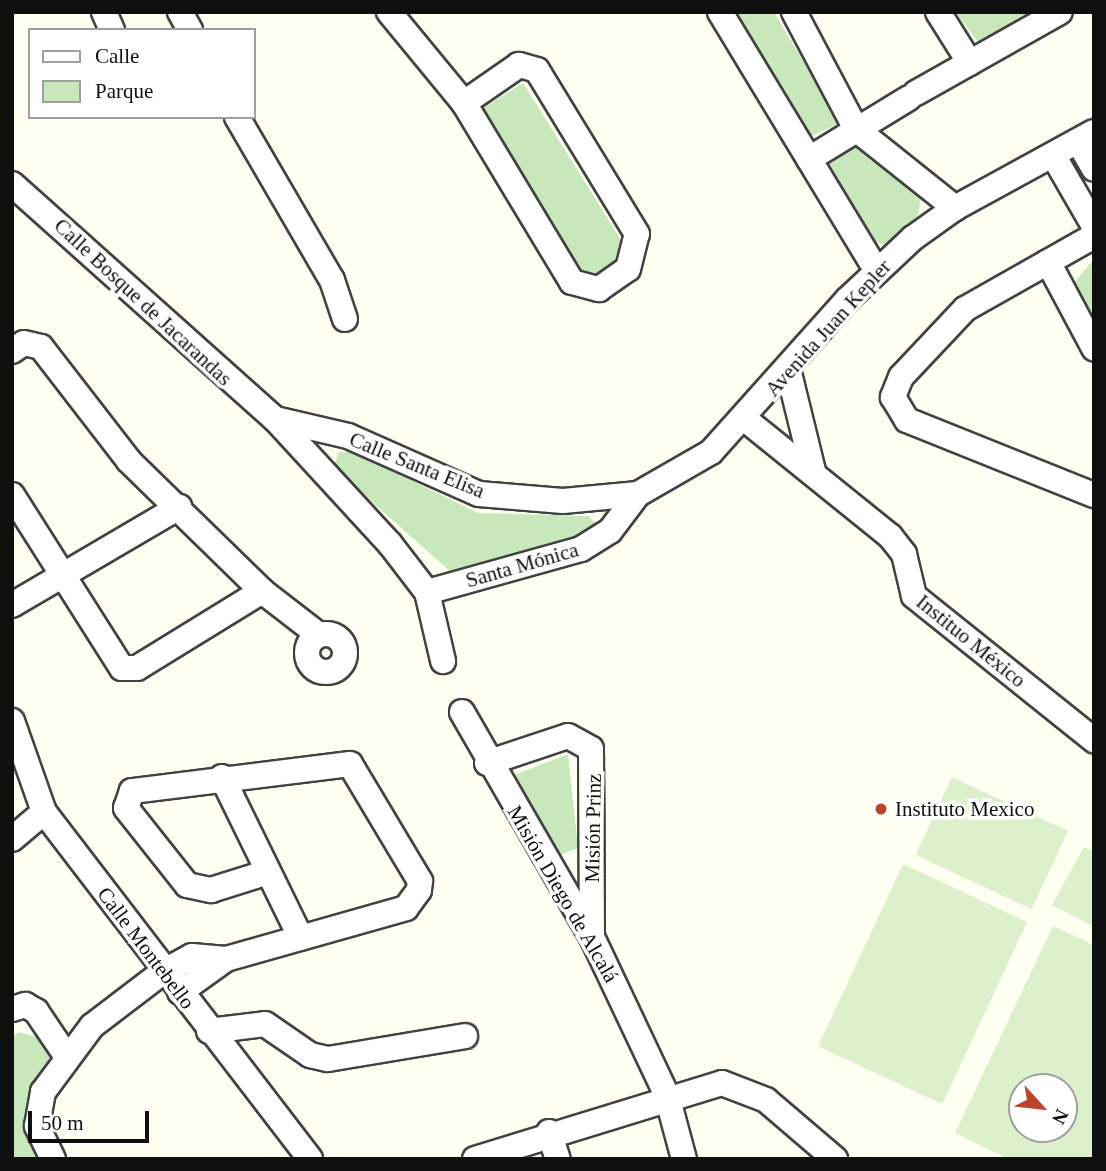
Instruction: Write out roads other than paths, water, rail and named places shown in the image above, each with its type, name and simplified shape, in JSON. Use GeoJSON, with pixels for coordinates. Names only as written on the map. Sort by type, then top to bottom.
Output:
{"type":"FeatureCollection","features":[{"type":"Feature","properties":{"kind":"street"},"geometry":{"type":"LineString","coordinates":[[104,12],[111,28]]}},
{"type":"Feature","properties":{"kind":"street"},"geometry":{"type":"LineString","coordinates":[[180,12],[189,28]]}},
{"type":"Feature","properties":{"kind":"street"},"geometry":{"type":"LineString","coordinates":[[389,12],[464,103],[572,282],[599,289],[628,270],[637,234],[537,70],[519,65],[464,103]]}},
{"type":"Feature","properties":{"kind":"street"},"geometry":{"type":"LineString","coordinates":[[720,12],[876,270]]}},
{"type":"Feature","properties":{"kind":"street"},"geometry":{"type":"LineString","coordinates":[[794,12],[856,129],[955,208]]}},
{"type":"Feature","properties":{"kind":"street"},"geometry":{"type":"LineString","coordinates":[[938,12],[970,63]]}},
{"type":"Feature","properties":{"kind":"street"},"geometry":{"type":"LineString","coordinates":[[809,159],[856,129],[1060,12]]}},
{"type":"Feature","properties":{"kind":"street"},"geometry":{"type":"LineString","coordinates":[[233,119],[332,281],[345,319]]}},
{"type":"Feature","properties":{"kind":"street"},"geometry":{"type":"LineString","coordinates":[[1086,137],[1094,169]]}},
{"type":"Feature","properties":{"kind":"street","name":"Avenida Juan Kepler"},"geometry":{"type":"LineString","coordinates":[[746,420],[876,270],[955,208],[1086,137]]}},
{"type":"Feature","properties":{"kind":"street"},"geometry":{"type":"LineString","coordinates":[[1052,155],[1094,226]]}},
{"type":"Feature","properties":{"kind":"street","name":"Calle Bosque de Jacarandas"},"geometry":{"type":"LineString","coordinates":[[12,184],[275,419],[427,592]]}},
{"type":"Feature","properties":{"kind":"street"},"geometry":{"type":"LineString","coordinates":[[1094,236],[965,309],[901,377],[895,406],[907,420],[1094,495]]}},
{"type":"Feature","properties":{"kind":"street"},"geometry":{"type":"LineString","coordinates":[[1048,262],[1094,348]]}},
{"type":"Feature","properties":{"kind":"street"},"geometry":{"type":"LineString","coordinates":[[12,351],[24,343],[41,347],[101,432],[262,591],[319,635]]}},
{"type":"Feature","properties":{"kind":"street"},"geometry":{"type":"LineString","coordinates":[[788,369],[813,471]]}},
{"type":"Feature","properties":{"kind":"street","name":"Calle Santa Elisa"},"geometry":{"type":"LineString","coordinates":[[275,419],[348,436],[479,494],[563,501],[638,494],[687,471],[746,420]]}},
{"type":"Feature","properties":{"kind":"street","name":"Instituo México"},"geometry":{"type":"LineString","coordinates":[[746,420],[813,471],[890,536],[904,554],[914,596],[1094,740]]}},
{"type":"Feature","properties":{"kind":"street","name":"Santa Mónica"},"geometry":{"type":"LineString","coordinates":[[427,592],[581,549],[610,531],[638,494]]}},
{"type":"Feature","properties":{"kind":"street"},"geometry":{"type":"LineString","coordinates":[[12,495],[63,574],[116,665],[136,668],[262,591]]}},
{"type":"Feature","properties":{"kind":"street"},"geometry":{"type":"LineString","coordinates":[[12,605],[179,507]]}},
{"type":"Feature","properties":{"kind":"street"},"geometry":{"type":"LineString","coordinates":[[427,592],[443,661]]}},
{"type":"Feature","properties":{"kind":"street","name":"Misión Diego de Alcalá"},"geometry":{"type":"LineString","coordinates":[[462,712],[487,763],[592,937],[667,1096],[684,1159]]}},
{"type":"Feature","properties":{"kind":"street","name":"Calle Montebello"},"geometry":{"type":"LineString","coordinates":[[12,721],[44,812],[163,972],[310,1159]]}},
{"type":"Feature","properties":{"kind":"street","name":"Misión Prinz"},"geometry":{"type":"LineString","coordinates":[[487,763],[568,736],[591,749],[592,937]]}},
{"type":"Feature","properties":{"kind":"street"},"geometry":{"type":"LineString","coordinates":[[180,992],[226,959],[406,908],[420,881],[350,764],[137,786],[126,808],[193,888],[211,890],[268,872]]}},
{"type":"Feature","properties":{"kind":"street"},"geometry":{"type":"LineString","coordinates":[[222,777],[301,937]]}},
{"type":"Feature","properties":{"kind":"street"},"geometry":{"type":"LineString","coordinates":[[12,839],[44,812]]}},
{"type":"Feature","properties":{"kind":"street"},"geometry":{"type":"LineString","coordinates":[[53,1159],[36,1112],[73,1051],[108,1028],[113,1013],[163,972],[192,956],[226,959]]}},
{"type":"Feature","properties":{"kind":"street"},"geometry":{"type":"LineString","coordinates":[[18,1007],[73,1051]]}},
{"type":"Feature","properties":{"kind":"street"},"geometry":{"type":"LineString","coordinates":[[209,1031],[265,1024],[310,1055],[328,1059],[465,1036]]}},
{"type":"Feature","properties":{"kind":"street"},"geometry":{"type":"LineString","coordinates":[[475,1159],[519,1150],[549,1132],[667,1096],[722,1083],[745,1087],[835,1159]]}},
{"type":"Feature","properties":{"kind":"street"},"geometry":{"type":"LineString","coordinates":[[549,1132],[558,1159]]}},
{"type":"Feature","properties":{"kind":"place","name":"Instituto Mexico"},"geometry":{"type":"Point","coordinates":[881,809]}}]}
